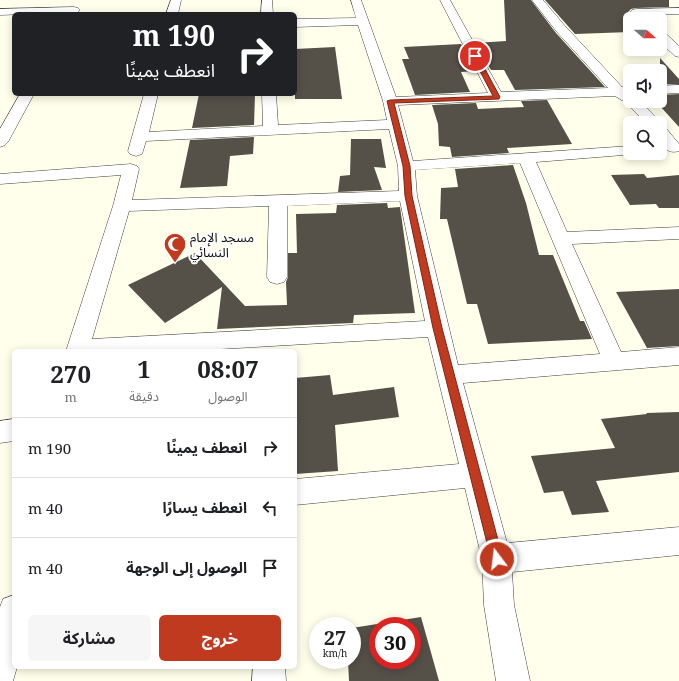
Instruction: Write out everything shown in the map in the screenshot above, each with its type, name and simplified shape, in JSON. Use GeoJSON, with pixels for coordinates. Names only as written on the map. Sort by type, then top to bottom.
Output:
{"type":"FeatureCollection","features":[{"type":"Feature","properties":{"kind":"street"},"geometry":{"type":"LineString","coordinates":[[173,12],[176,0]]}},
{"type":"Feature","properties":{"kind":"street"},"geometry":{"type":"LineString","coordinates":[[267,0],[267,12]]}},
{"type":"Feature","properties":{"kind":"street"},"geometry":{"type":"LineString","coordinates":[[356,0],[390,101],[406,166],[408,196],[437,328],[497,559],[499,605],[513,681]]}},
{"type":"Feature","properties":{"kind":"street"},"geometry":{"type":"LineString","coordinates":[[445,0],[497,97]]}},
{"type":"Feature","properties":{"kind":"street"},"geometry":{"type":"LineString","coordinates":[[537,0],[561,29],[623,91]]}},
{"type":"Feature","properties":{"kind":"street"},"geometry":{"type":"LineString","coordinates":[[627,4],[636,12]]}},
{"type":"Feature","properties":{"kind":"street"},"geometry":{"type":"LineString","coordinates":[[0,12],[75,8]]}},
{"type":"Feature","properties":{"kind":"street"},"geometry":{"type":"LineString","coordinates":[[667,13],[679,11]]}},
{"type":"Feature","properties":{"kind":"street"},"geometry":{"type":"LineString","coordinates":[[297,23],[362,21]]}},
{"type":"Feature","properties":{"kind":"street"},"geometry":{"type":"LineString","coordinates":[[667,42],[679,53]]}},
{"type":"Feature","properties":{"kind":"street"},"geometry":{"type":"LineString","coordinates":[[667,90],[679,89]]}},
{"type":"Feature","properties":{"kind":"street"},"geometry":{"type":"LineString","coordinates":[[1,137],[26,96]]}},
{"type":"Feature","properties":{"kind":"street"},"geometry":{"type":"LineString","coordinates":[[150,96],[122,206],[77,349],[437,328]]}},
{"type":"Feature","properties":{"kind":"street"},"geometry":{"type":"LineString","coordinates":[[269,96],[271,129]]}},
{"type":"Feature","properties":{"kind":"street"},"geometry":{"type":"LineString","coordinates":[[390,101],[497,97],[623,96]]}},
{"type":"Feature","properties":{"kind":"street"},"geometry":{"type":"LineString","coordinates":[[640,108],[647,116]]}},
{"type":"Feature","properties":{"kind":"street"},"geometry":{"type":"LineString","coordinates":[[139,137],[271,129],[395,124]]}},
{"type":"Feature","properties":{"kind":"street"},"geometry":{"type":"LineString","coordinates":[[406,166],[623,151]]}},
{"type":"Feature","properties":{"kind":"street"},"geometry":{"type":"LineString","coordinates":[[526,158],[614,361]]}},
{"type":"Feature","properties":{"kind":"street"},"geometry":{"type":"LineString","coordinates":[[0,179],[131,169]]}},
{"type":"Feature","properties":{"kind":"street"},"geometry":{"type":"LineString","coordinates":[[122,206],[408,196]]}},
{"type":"Feature","properties":{"kind":"street"},"geometry":{"type":"LineString","coordinates":[[277,277],[278,200]]}},
{"type":"Feature","properties":{"kind":"street"},"geometry":{"type":"LineString","coordinates":[[560,238],[679,234]]}},
{"type":"Feature","properties":{"kind":"street"},"geometry":{"type":"LineString","coordinates":[[449,375],[679,356]]}},
{"type":"Feature","properties":{"kind":"street"},"geometry":{"type":"LineString","coordinates":[[0,432],[12,430]]}},
{"type":"Feature","properties":{"kind":"street"},"geometry":{"type":"LineString","coordinates":[[297,492],[474,475]]}},
{"type":"Feature","properties":{"kind":"street"},"geometry":{"type":"LineString","coordinates":[[497,559],[679,541]]}},
{"type":"Feature","properties":{"kind":"street"},"geometry":{"type":"LineString","coordinates":[[0,672],[12,619]]}},
{"type":"Feature","properties":{"kind":"street"},"geometry":{"type":"LineString","coordinates":[[269,669],[269,681]]}},
{"type":"Feature","properties":{"kind":"building"},"geometry":{"type":"Polygon","coordinates":[[[504,0],[531,0],[556,33],[605,87],[515,90],[504,70],[491,70],[476,43],[506,41],[504,0]]]}},
{"type":"Feature","properties":{"kind":"building"},"geometry":{"type":"Polygon","coordinates":[[[545,0],[669,0],[669,7],[636,8],[631,9],[628,12],[623,12],[623,32],[575,34],[545,0]]]}},
{"type":"Feature","properties":{"kind":"building"},"geometry":{"type":"Polygon","coordinates":[[[461,44],[475,71],[461,72],[470,92],[415,95],[402,59],[409,59],[404,47],[461,44]]]}},
{"type":"Feature","properties":{"kind":"building"},"geometry":{"type":"Polygon","coordinates":[[[335,47],[342,99],[295,99],[295,96],[297,96],[297,49],[335,47]]]}},
{"type":"Feature","properties":{"kind":"building"},"geometry":{"type":"Polygon","coordinates":[[[660,58],[665,64],[660,64],[660,58]]]}},
{"type":"Feature","properties":{"kind":"building"},"geometry":{"type":"Polygon","coordinates":[[[667,66],[679,79],[679,84],[667,84],[667,66]]]}},
{"type":"Feature","properties":{"kind":"building"},"geometry":{"type":"Polygon","coordinates":[[[679,94],[679,127],[662,108],[667,108],[667,95],[679,94]]]}},
{"type":"Feature","properties":{"kind":"building"},"geometry":{"type":"Polygon","coordinates":[[[199,96],[255,96],[254,125],[192,128],[199,96]]]}},
{"type":"Feature","properties":{"kind":"building"},"geometry":{"type":"Polygon","coordinates":[[[547,100],[572,144],[507,148],[509,153],[452,157],[450,147],[439,146],[438,124],[432,105],[476,103],[478,109],[524,107],[521,101],[547,100]]]}},
{"type":"Feature","properties":{"kind":"building"},"geometry":{"type":"Polygon","coordinates":[[[254,137],[253,154],[230,156],[227,186],[180,188],[190,140],[254,137]]]}},
{"type":"Feature","properties":{"kind":"building"},"geometry":{"type":"Polygon","coordinates":[[[351,139],[381,139],[386,168],[374,167],[382,190],[338,192],[340,176],[350,175],[351,139]]]}},
{"type":"Feature","properties":{"kind":"building"},"geometry":{"type":"Polygon","coordinates":[[[513,165],[526,203],[539,255],[553,255],[580,321],[584,321],[592,339],[488,344],[477,304],[467,304],[447,219],[440,219],[441,188],[458,187],[455,169],[513,165]]]}},
{"type":"Feature","properties":{"kind":"building"},"geometry":{"type":"Polygon","coordinates":[[[644,174],[647,178],[679,175],[679,208],[659,208],[656,204],[630,205],[611,175],[644,174]]]}},
{"type":"Feature","properties":{"kind":"building"},"geometry":{"type":"Polygon","coordinates":[[[387,203],[388,208],[400,207],[415,313],[354,315],[353,323],[217,329],[222,287],[165,323],[128,285],[195,253],[245,306],[287,305],[286,282],[288,277],[288,253],[297,253],[296,214],[336,213],[337,205],[387,203]]]}},
{"type":"Feature","properties":{"kind":"building"},"geometry":{"type":"Polygon","coordinates":[[[679,289],[679,346],[647,348],[616,292],[679,289]]]}},
{"type":"Feature","properties":{"kind":"building"},"geometry":{"type":"Polygon","coordinates":[[[330,375],[333,395],[394,387],[399,417],[335,425],[338,471],[297,474],[297,378],[330,375]]]}},
{"type":"Feature","properties":{"kind":"building"},"geometry":{"type":"Polygon","coordinates":[[[679,412],[679,472],[596,481],[609,512],[572,515],[563,491],[544,493],[531,456],[615,448],[601,419],[647,414],[646,413],[679,412]]]}},
{"type":"Feature","properties":{"kind":"building"},"geometry":{"type":"Polygon","coordinates":[[[421,617],[439,681],[349,681],[348,669],[361,669],[361,627],[369,625],[369,669],[421,669],[421,617]]]}},
{"type":"Feature","properties":{"kind":"place","name":"مسجد الإمام النسائي"},"geometry":{"type":"Point","coordinates":[175,264]}},
{"type":"Feature","properties":{"kind":"route"},"geometry":{"type":"LineString","coordinates":[[475,56],[497,97],[390,101],[406,166],[408,196],[437,328],[497,559]]}}]}
